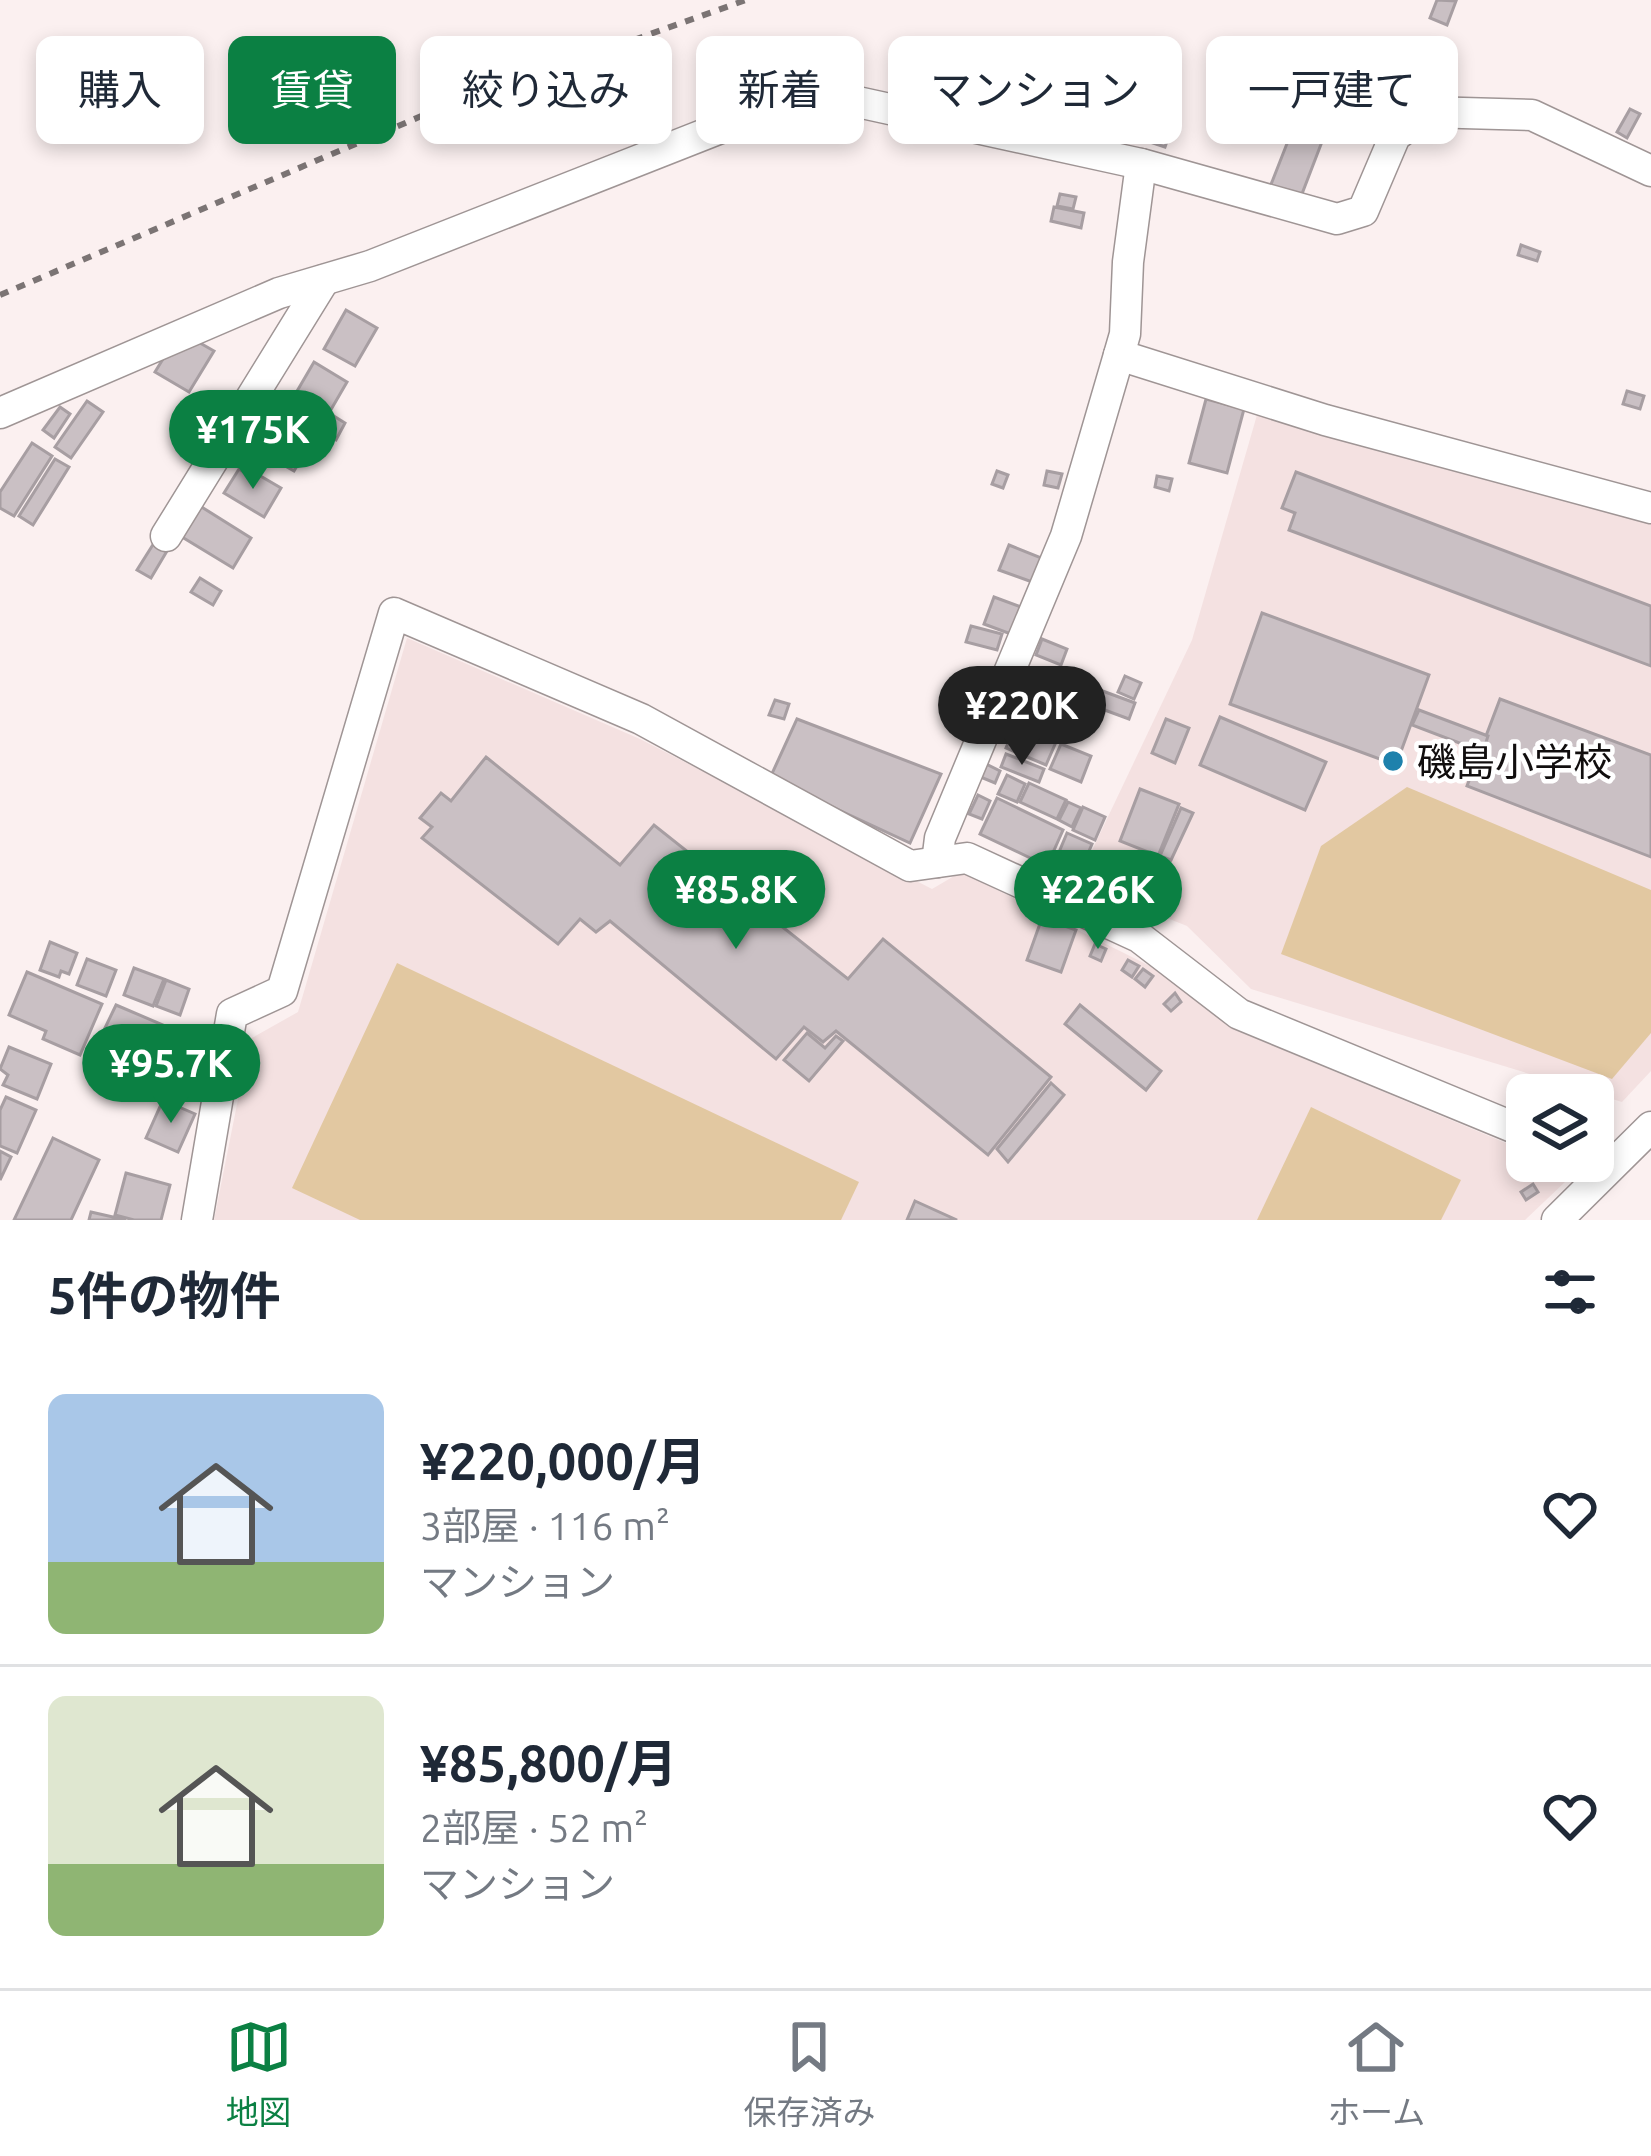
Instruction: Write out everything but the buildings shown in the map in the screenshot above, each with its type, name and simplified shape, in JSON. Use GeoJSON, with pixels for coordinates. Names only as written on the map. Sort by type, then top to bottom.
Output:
{"type":"FeatureCollection","features":[{"type":"Feature","properties":{"kind":"street"},"geometry":{"type":"LineString","coordinates":[[0,413],[279,293],[370,266],[812,92],[1141,164],[1337,219],[1364,211],[1395,136],[1427,112],[1532,116],[1651,171]]}},
{"type":"Feature","properties":{"kind":"street"},"geometry":{"type":"LineString","coordinates":[[938,862],[940,838],[1066,536],[1119,355],[1141,164]]}},
{"type":"Feature","properties":{"kind":"street"},"geometry":{"type":"LineString","coordinates":[[166,536],[324,280]]}},
{"type":"Feature","properties":{"kind":"street"},"geometry":{"type":"LineString","coordinates":[[1119,355],[1325,419],[1651,508]]}},
{"type":"Feature","properties":{"kind":"street"},"geometry":{"type":"LineString","coordinates":[[197,1220],[232,1015],[282,991],[394,614],[641,719],[910,866],[967,858],[1138,937],[1239,1014],[1506,1124]]}},
{"type":"Feature","properties":{"kind":"street"},"geometry":{"type":"LineString","coordinates":[[1614,1154],[1651,1127]]}},
{"type":"Feature","properties":{"kind":"street"},"geometry":{"type":"LineString","coordinates":[[1557,1220],[1581,1182]]}},
{"type":"Feature","properties":{"kind":"path"},"geometry":{"type":"LineString","coordinates":[[0,295],[431,112],[746,0]]}},
{"type":"Feature","properties":{"kind":"shaded area","name":"磯島小学校"},"geometry":{"type":"Polygon","coordinates":[[[1259,408],[1651,521],[1651,1071],[1622,1102],[1614,1100],[1614,1074],[1530,1074],[1251,989],[1187,926],[1077,882],[1192,640],[1259,408]]]}},
{"type":"Feature","properties":{"kind":"shaded area"},"geometry":{"type":"Polygon","coordinates":[[[407,638],[640,739],[932,889],[961,872],[1162,972],[1231,1028],[1506,1143],[1506,1182],[1565,1182],[1525,1220],[214,1220],[250,1039],[298,1012],[407,638]]]}},
{"type":"Feature","properties":{"kind":"shaded area"},"geometry":{"type":"Polygon","coordinates":[[[1407,787],[1651,890],[1651,1033],[1614,1077],[1599,1074],[1281,954],[1321,846],[1407,787]]]}},
{"type":"Feature","properties":{"kind":"shaded area"},"geometry":{"type":"Polygon","coordinates":[[[397,963],[859,1182],[841,1220],[360,1220],[292,1188],[397,963]]]}},
{"type":"Feature","properties":{"kind":"shaded area"},"geometry":{"type":"Polygon","coordinates":[[[1311,1107],[1461,1180],[1441,1220],[1257,1220],[1311,1107]]]}},
{"type":"Feature","properties":{"kind":"place","name":"磯島小学校"},"geometry":{"type":"Point","coordinates":[1393,761]}}]}
